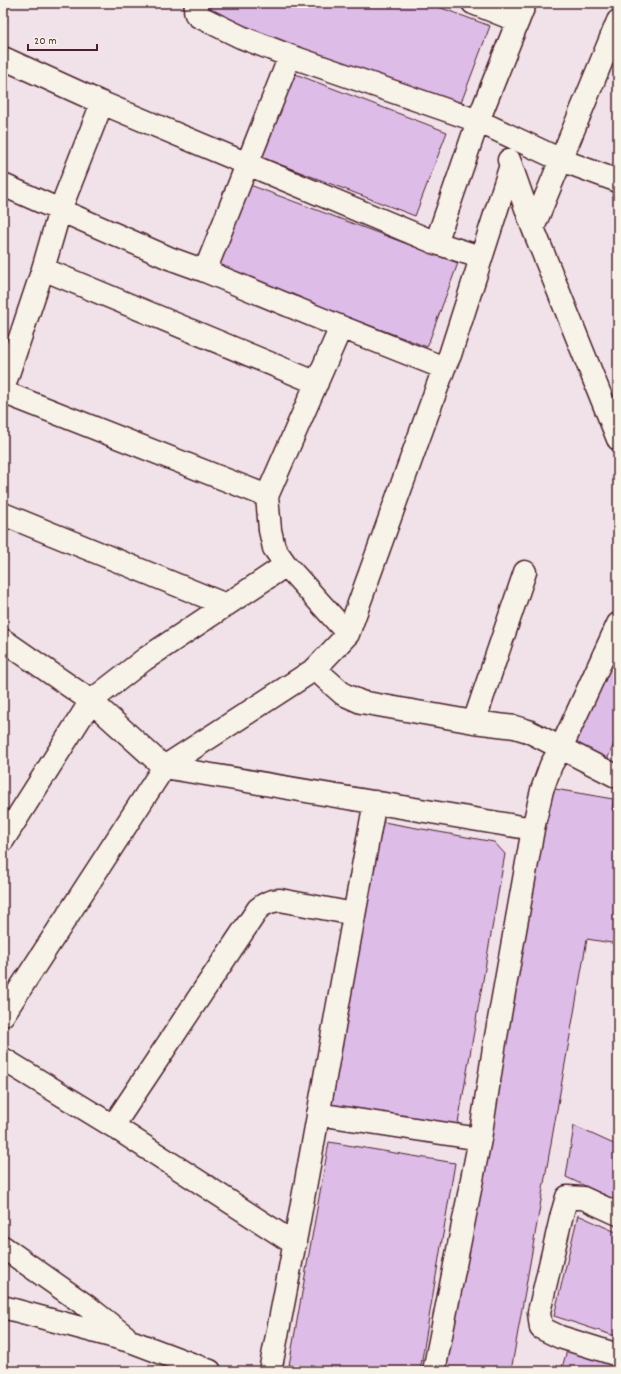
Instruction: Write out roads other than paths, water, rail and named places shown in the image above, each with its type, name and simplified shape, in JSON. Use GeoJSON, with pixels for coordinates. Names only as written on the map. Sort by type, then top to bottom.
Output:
{"type":"FeatureCollection","features":[{"type":"Feature","properties":{"kind":"street"},"geometry":{"type":"LineString","coordinates":[[197,3],[195,10],[198,16],[241,37],[290,56],[478,121],[561,160],[618,181]]}},
{"type":"Feature","properties":{"kind":"street"},"geometry":{"type":"LineString","coordinates":[[436,243],[478,121],[521,12],[473,3]]}},
{"type":"Feature","properties":{"kind":"street"},"geometry":{"type":"LineString","coordinates":[[533,228],[618,24]]}},
{"type":"Feature","properties":{"kind":"street"},"geometry":{"type":"LineString","coordinates":[[205,271],[290,56]]}},
{"type":"Feature","properties":{"kind":"street"},"geometry":{"type":"LineString","coordinates":[[3,58],[102,103],[436,243],[480,256]]}},
{"type":"Feature","properties":{"kind":"street"},"geometry":{"type":"LineString","coordinates":[[3,389],[43,269],[60,210],[102,103]]}},
{"type":"Feature","properties":{"kind":"street"},"geometry":{"type":"LineString","coordinates":[[502,132],[511,165],[533,228],[618,440]]}},
{"type":"Feature","properties":{"kind":"street"},"geometry":{"type":"LineString","coordinates":[[3,1015],[164,767],[315,669],[348,634],[450,355],[480,256],[511,165]]}},
{"type":"Feature","properties":{"kind":"street"},"geometry":{"type":"LineString","coordinates":[[3,185],[169,258],[205,271],[444,368]]}},
{"type":"Feature","properties":{"kind":"street"},"geometry":{"type":"LineString","coordinates":[[43,269],[317,383]]}},
{"type":"Feature","properties":{"kind":"street"},"geometry":{"type":"LineString","coordinates":[[340,327],[267,496],[270,530],[274,548],[286,565],[348,634]]}},
{"type":"Feature","properties":{"kind":"street"},"geometry":{"type":"LineString","coordinates":[[3,392],[267,496]]}},
{"type":"Feature","properties":{"kind":"street"},"geometry":{"type":"LineString","coordinates":[[3,514],[226,605]]}},
{"type":"Feature","properties":{"kind":"street"},"geometry":{"type":"LineString","coordinates":[[3,840],[91,701],[145,658],[286,565]]}},
{"type":"Feature","properties":{"kind":"street"},"geometry":{"type":"LineString","coordinates":[[474,722],[525,572]]}},
{"type":"Feature","properties":{"kind":"street"},"geometry":{"type":"LineString","coordinates":[[434,1371],[480,1139],[495,1040],[533,829],[542,790],[551,764],[561,748],[618,624]]}},
{"type":"Feature","properties":{"kind":"street"},"geometry":{"type":"LineString","coordinates":[[3,640],[91,701],[164,767],[533,829]]}},
{"type":"Feature","properties":{"kind":"street"},"geometry":{"type":"LineString","coordinates":[[315,669],[344,694],[361,702],[474,722],[515,727],[528,731],[618,777]]}},
{"type":"Feature","properties":{"kind":"street"},"geometry":{"type":"LineString","coordinates":[[270,1371],[296,1244],[318,1114],[375,802]]}},
{"type":"Feature","properties":{"kind":"street"},"geometry":{"type":"LineString","coordinates":[[113,1126],[258,909],[264,903],[280,900],[354,914]]}},
{"type":"Feature","properties":{"kind":"street"},"geometry":{"type":"LineString","coordinates":[[3,1059],[113,1126],[296,1244]]}},
{"type":"Feature","properties":{"kind":"street"},"geometry":{"type":"LineString","coordinates":[[318,1114],[480,1139]]}},
{"type":"Feature","properties":{"kind":"street"},"geometry":{"type":"LineString","coordinates":[[618,1214],[583,1198],[567,1197],[540,1312],[541,1328],[560,1337],[618,1355]]}},
{"type":"Feature","properties":{"kind":"street"},"geometry":{"type":"LineString","coordinates":[[3,1247],[88,1307],[133,1342]]}},
{"type":"Feature","properties":{"kind":"street"},"geometry":{"type":"LineString","coordinates":[[3,1307],[133,1342],[210,1371]]}}]}
